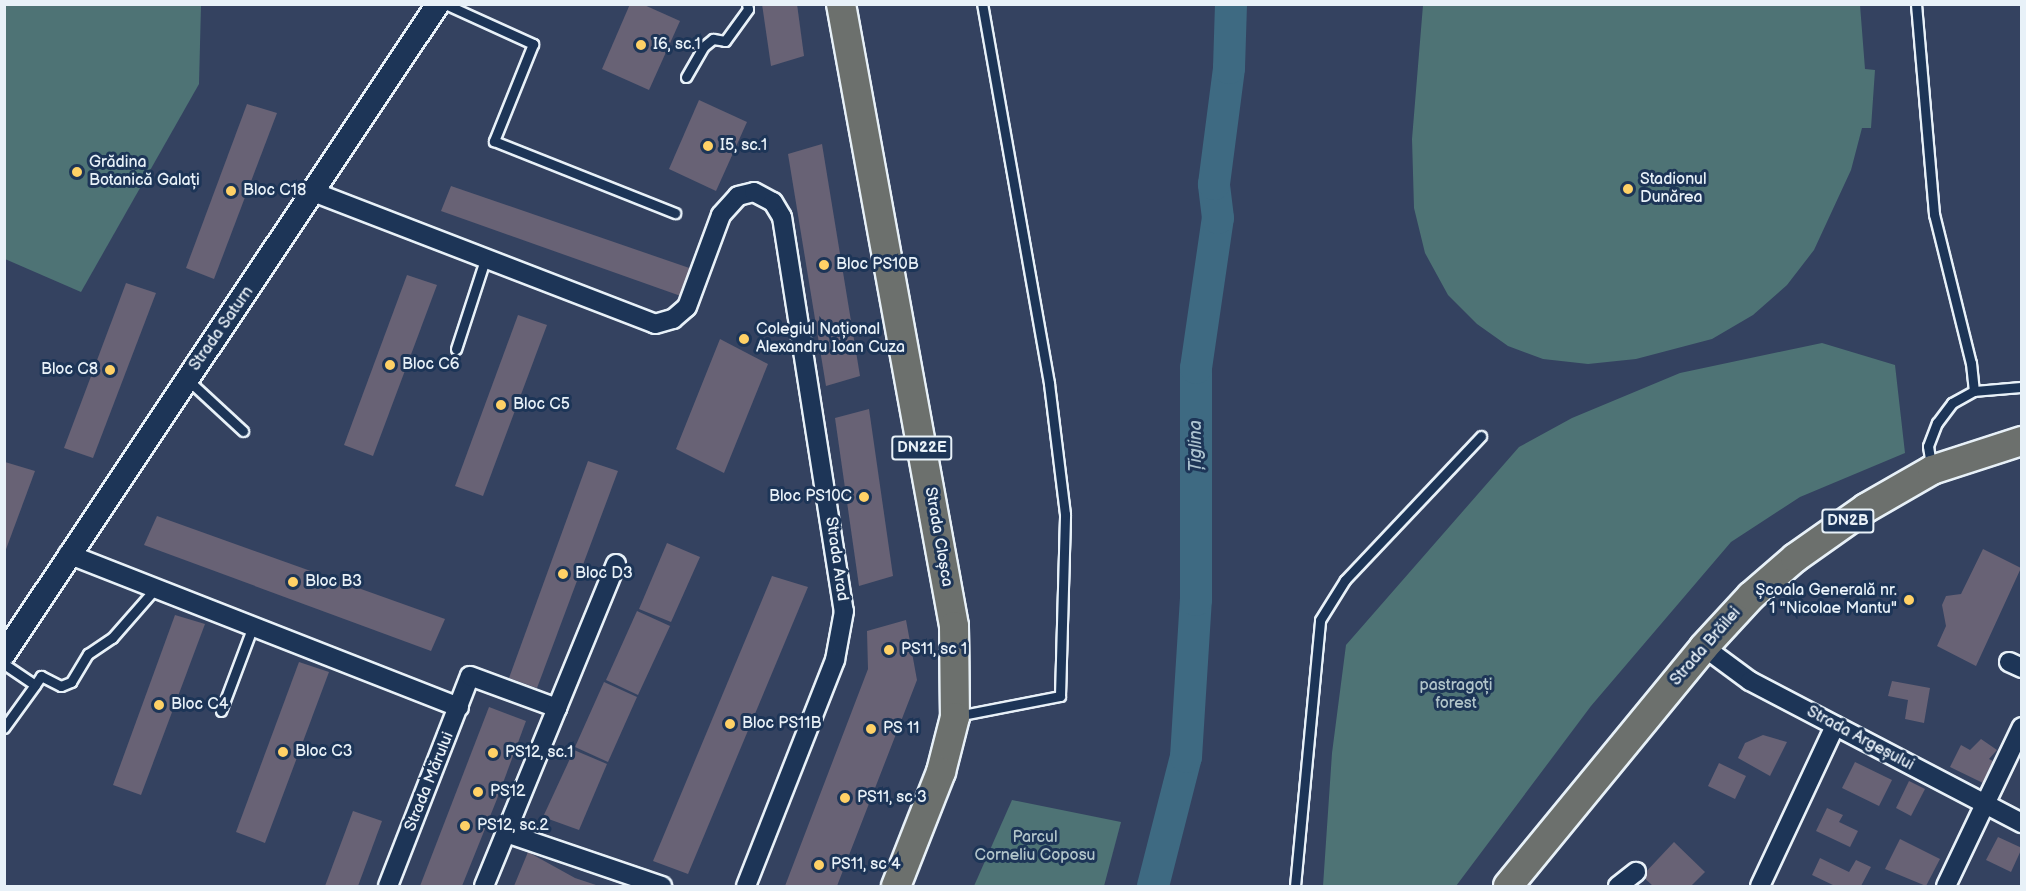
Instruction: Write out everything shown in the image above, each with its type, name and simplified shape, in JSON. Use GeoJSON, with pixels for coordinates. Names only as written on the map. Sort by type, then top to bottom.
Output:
{"type":"FeatureCollection","features":[{"type":"Feature","properties":{"kind":"main road","name":"Strada Cloșca"},"geometry":{"type":"LineString","coordinates":[[841,4],[954,626],[955,717],[941,772],[896,886]]}},
{"type":"Feature","properties":{"kind":"main road","name":"Strada Brăilei"},"geometry":{"type":"LineString","coordinates":[[1509,886],[1704,647],[1751,596],[1795,558],[1866,508],[1932,470],[2022,441]]}},
{"type":"Feature","properties":{"kind":"street","name":"Strada Saturn"},"geometry":{"type":"LineString","coordinates":[[4,654],[68,554],[316,193],[438,4]]}},
{"type":"Feature","properties":{"kind":"street","name":"Strada Arad"},"geometry":{"type":"LineString","coordinates":[[484,260],[656,324],[673,319],[687,307],[721,215],[738,196],[754,192],[773,202],[782,217],[844,611],[835,660],[746,886]]}},
{"type":"Feature","properties":{"kind":"street"},"geometry":{"type":"LineString","coordinates":[[316,193],[484,260]]}},
{"type":"Feature","properties":{"kind":"street"},"geometry":{"type":"LineString","coordinates":[[68,554],[154,590],[253,626],[459,707]]}},
{"type":"Feature","properties":{"kind":"street"},"geometry":{"type":"LineString","coordinates":[[484,886],[616,564]]}},
{"type":"Feature","properties":{"kind":"street","name":"Strada Argeșului"},"geometry":{"type":"LineString","coordinates":[[1704,647],[1750,681],[2022,823]]}},
{"type":"Feature","properties":{"kind":"street","name":"Strada Mărului"},"geometry":{"type":"LineString","coordinates":[[388,886],[470,676],[557,708]]}},
{"type":"Feature","properties":{"kind":"street"},"geometry":{"type":"LineString","coordinates":[[1760,886],[1835,726]]}},
{"type":"Feature","properties":{"kind":"street"},"geometry":{"type":"LineString","coordinates":[[1947,886],[2022,728]]}},
{"type":"Feature","properties":{"kind":"street"},"geometry":{"type":"LineString","coordinates":[[506,832],[662,886]]}},
{"type":"Feature","properties":{"kind":"street"},"geometry":{"type":"LineString","coordinates":[[1618,886],[1636,872]]}},
{"type":"Feature","properties":{"kind":"lane"},"geometry":{"type":"LineString","coordinates":[[445,4],[533,44],[494,141],[675,213]]}},
{"type":"Feature","properties":{"kind":"lane"},"geometry":{"type":"LineString","coordinates":[[686,77],[703,47],[713,39],[725,41],[748,9],[747,4]]}},
{"type":"Feature","properties":{"kind":"lane"},"geometry":{"type":"LineString","coordinates":[[955,717],[1060,696],[1063,503],[1049,383],[982,4]]}},
{"type":"Feature","properties":{"kind":"lane"},"geometry":{"type":"LineString","coordinates":[[1916,4],[1934,214],[1971,363],[1974,391]]}},
{"type":"Feature","properties":{"kind":"lane"},"geometry":{"type":"LineString","coordinates":[[456,349],[484,260]]}},
{"type":"Feature","properties":{"kind":"lane"},"geometry":{"type":"LineString","coordinates":[[188,380],[243,430]]}},
{"type":"Feature","properties":{"kind":"lane"},"geometry":{"type":"LineString","coordinates":[[1932,470],[1928,446],[1937,423],[1952,403],[1974,391],[2022,387]]}},
{"type":"Feature","properties":{"kind":"lane"},"geometry":{"type":"LineString","coordinates":[[1295,886],[1320,620],[1345,580],[1481,436]]}},
{"type":"Feature","properties":{"kind":"lane"},"geometry":{"type":"LineString","coordinates":[[4,728],[41,676],[61,686],[71,682],[88,654],[112,638],[154,590]]}},
{"type":"Feature","properties":{"kind":"lane"},"geometry":{"type":"LineString","coordinates":[[221,711],[253,626]]}},
{"type":"Feature","properties":{"kind":"lane"},"geometry":{"type":"LineString","coordinates":[[4,664],[35,685]]}},
{"type":"Feature","properties":{"kind":"green space","name":"Grădina Botanică Galați"},"geometry":{"type":"Polygon","coordinates":[[[5,4],[201,5],[199,84],[81,292],[5,259],[5,4]]]}},
{"type":"Feature","properties":{"kind":"green space","name":"Stadionul Dunărea"},"geometry":{"type":"Polygon","coordinates":[[[1423,5],[1860,5],[1865,69],[1875,70],[1871,128],[1862,128],[1851,170],[1814,250],[1787,285],[1753,315],[1712,339],[1636,359],[1588,364],[1543,359],[1508,346],[1477,324],[1448,295],[1425,253],[1414,208],[1412,139],[1423,5]]]}},
{"type":"Feature","properties":{"kind":"green space","name":"pastragoți forest"},"geometry":{"type":"Polygon","coordinates":[[[1822,343],[1895,365],[1905,453],[1800,497],[1731,542],[1591,706],[1456,886],[1323,886],[1332,753],[1346,645],[1519,447],[1572,418],[1680,373],[1822,343]]]}},
{"type":"Feature","properties":{"kind":"green space","name":"Parcul Corneliu Coposu"},"geometry":{"type":"Polygon","coordinates":[[[1012,800],[1121,822],[1104,886],[974,886],[1012,800]]]}},
{"type":"Feature","properties":{"kind":"building","name":"I6, sc.1"},"geometry":{"type":"Polygon","coordinates":[[[630,4],[642,4],[680,21],[649,90],[602,69],[630,4]]]}},
{"type":"Feature","properties":{"kind":"building"},"geometry":{"type":"Polygon","coordinates":[[[762,4],[797,4],[804,56],[771,66],[762,4]]]}},
{"type":"Feature","properties":{"kind":"building","name":"I5, sc.1"},"geometry":{"type":"Polygon","coordinates":[[[699,100],[747,122],[716,191],[669,169],[699,100]]]}},
{"type":"Feature","properties":{"kind":"building","name":"Bloc C18"},"geometry":{"type":"Polygon","coordinates":[[[247,104],[277,113],[214,279],[186,268],[247,104]]]}},
{"type":"Feature","properties":{"kind":"building","name":"Bloc PS10B"},"geometry":{"type":"Polygon","coordinates":[[[822,144],[860,376],[826,386],[788,154],[822,144]]]}},
{"type":"Feature","properties":{"kind":"building"},"geometry":{"type":"Polygon","coordinates":[[[451,186],[701,272],[692,300],[441,211],[451,186]]]}},
{"type":"Feature","properties":{"kind":"building","name":"Bloc C6"},"geometry":{"type":"Polygon","coordinates":[[[407,275],[437,285],[373,456],[344,445],[407,275]]]}},
{"type":"Feature","properties":{"kind":"building","name":"Bloc C8"},"geometry":{"type":"Polygon","coordinates":[[[126,283],[156,293],[93,458],[64,448],[126,283]]]}},
{"type":"Feature","properties":{"kind":"building","name":"Bloc C5"},"geometry":{"type":"Polygon","coordinates":[[[518,315],[547,325],[483,496],[455,486],[518,315]]]}},
{"type":"Feature","properties":{"kind":"building","name":"Colegiul Național Alexandru Ioan Cuza"},"geometry":{"type":"Polygon","coordinates":[[[720,339],[768,364],[724,473],[676,449],[720,339]]]}},
{"type":"Feature","properties":{"kind":"building","name":"Bloc PS10C"},"geometry":{"type":"Polygon","coordinates":[[[869,409],[893,576],[859,586],[835,418],[869,409]]]}},
{"type":"Feature","properties":{"kind":"building","name":"Bloc D3"},"geometry":{"type":"Polygon","coordinates":[[[588,461],[618,471],[537,688],[509,678],[588,461]]]}},
{"type":"Feature","properties":{"kind":"building"},"geometry":{"type":"Polygon","coordinates":[[[5,462],[35,471],[5,552],[4,464],[5,462]]]}},
{"type":"Feature","properties":{"kind":"building","name":"Bloc B3"},"geometry":{"type":"Polygon","coordinates":[[[157,516],[445,619],[431,651],[144,545],[157,516]]]}},
{"type":"Feature","properties":{"kind":"building"},"geometry":{"type":"Polygon","coordinates":[[[667,543],[700,557],[671,622],[639,609],[667,543]]]}},
{"type":"Feature","properties":{"kind":"building"},"geometry":{"type":"Polygon","coordinates":[[[1983,549],[2021,568],[1976,666],[1937,646],[1946,626],[1942,605],[1946,596],[1961,594],[1983,549]]]}},
{"type":"Feature","properties":{"kind":"building","name":"Bloc PS11B"},"geometry":{"type":"Polygon","coordinates":[[[772,576],[808,587],[688,874],[653,861],[772,576]]]}},
{"type":"Feature","properties":{"kind":"building"},"geometry":{"type":"Polygon","coordinates":[[[637,611],[670,626],[638,695],[606,680],[637,611]]]}},
{"type":"Feature","properties":{"kind":"building","name":"Bloc C4"},"geometry":{"type":"Polygon","coordinates":[[[175,615],[205,624],[141,795],[113,785],[175,615]]]}},
{"type":"Feature","properties":{"kind":"building","name":"PS 11"},"geometry":{"type":"Polygon","coordinates":[[[906,620],[917,680],[837,886],[785,886],[868,669],[867,631],[906,620]]]}},
{"type":"Feature","properties":{"kind":"building","name":"Bloc C3"},"geometry":{"type":"Polygon","coordinates":[[[299,662],[329,672],[265,843],[236,832],[299,662]]]}},
{"type":"Feature","properties":{"kind":"building"},"geometry":{"type":"Polygon","coordinates":[[[1892,681],[1930,688],[1924,723],[1905,719],[1908,700],[1888,696],[1892,681]]]}},
{"type":"Feature","properties":{"kind":"building"},"geometry":{"type":"Polygon","coordinates":[[[604,682],[637,697],[608,762],[575,747],[604,682]]]}},
{"type":"Feature","properties":{"kind":"building","name":"PS12"},"geometry":{"type":"Polygon","coordinates":[[[489,707],[526,721],[497,799],[462,886],[420,886],[489,707]]]}},
{"type":"Feature","properties":{"kind":"building"},"geometry":{"type":"Polygon","coordinates":[[[1763,735],[1787,742],[1770,776],[1738,758],[1745,743],[1763,735]]]}},
{"type":"Feature","properties":{"kind":"building"},"geometry":{"type":"Polygon","coordinates":[[[1981,739],[1997,750],[1989,759],[1993,761],[1983,783],[1950,767],[1961,745],[1970,750],[1981,739]]]}},
{"type":"Feature","properties":{"kind":"building"},"geometry":{"type":"Polygon","coordinates":[[[574,750],[607,764],[579,830],[543,817],[574,750]]]}},
{"type":"Feature","properties":{"kind":"building"},"geometry":{"type":"Polygon","coordinates":[[[1855,762],[1892,780],[1879,806],[1842,788],[1855,762]]]}},
{"type":"Feature","properties":{"kind":"building"},"geometry":{"type":"Polygon","coordinates":[[[1719,763],[1746,776],[1735,799],[1708,786],[1719,763]]]}},
{"type":"Feature","properties":{"kind":"building"},"geometry":{"type":"Polygon","coordinates":[[[1909,781],[1925,789],[1911,816],[1896,808],[1909,781]]]}},
{"type":"Feature","properties":{"kind":"building"},"geometry":{"type":"Polygon","coordinates":[[[1827,808],[1843,815],[1839,822],[1858,831],[1850,847],[1816,831],[1827,808]]]}},
{"type":"Feature","properties":{"kind":"building"},"geometry":{"type":"Polygon","coordinates":[[[353,811],[382,821],[358,886],[325,886],[353,811]]]}},
{"type":"Feature","properties":{"kind":"building"},"geometry":{"type":"Polygon","coordinates":[[[1998,837],[2022,848],[2011,872],[1986,860],[1998,837]]]}},
{"type":"Feature","properties":{"kind":"building"},"geometry":{"type":"Polygon","coordinates":[[[1900,839],[1940,859],[1926,886],[1885,869],[1900,839]]]}},
{"type":"Feature","properties":{"kind":"building"},"geometry":{"type":"Polygon","coordinates":[[[1674,842],[1705,872],[1691,886],[1653,886],[1642,876],[1674,842]]]}},
{"type":"Feature","properties":{"kind":"building"},"geometry":{"type":"Polygon","coordinates":[[[528,852],[575,878],[599,886],[514,886],[528,852]]]}},
{"type":"Feature","properties":{"kind":"building"},"geometry":{"type":"Polygon","coordinates":[[[1820,858],[1849,872],[1856,860],[1871,867],[1861,886],[1835,886],[1812,875],[1820,858]]]}},
{"type":"Feature","properties":{"kind":"waterway","name":"Țiglina"},"geometry":{"type":"LineString","coordinates":[[1153,886],[1186,757],[1196,600],[1196,368],[1218,218],[1214,184],[1229,68],[1231,4]]}},
{"type":"Feature","properties":{"kind":"place","name":"I6, sc.1"},"geometry":{"type":"Point","coordinates":[641,45]}},
{"type":"Feature","properties":{"kind":"place","name":"I5, sc.1"},"geometry":{"type":"Point","coordinates":[708,146]}},
{"type":"Feature","properties":{"kind":"place","name":"Grădina Botanică Galați"},"geometry":{"type":"Point","coordinates":[77,172]}},
{"type":"Feature","properties":{"kind":"place","name":"Stadionul Dunărea"},"geometry":{"type":"Point","coordinates":[1628,189]}},
{"type":"Feature","properties":{"kind":"place","name":"Bloc C18"},"geometry":{"type":"Point","coordinates":[231,191]}},
{"type":"Feature","properties":{"kind":"place","name":"Bloc PS10B"},"geometry":{"type":"Point","coordinates":[824,265]}},
{"type":"Feature","properties":{"kind":"place","name":"Colegiul Național Alexandru Ioan Cuza"},"geometry":{"type":"Point","coordinates":[744,339]}},
{"type":"Feature","properties":{"kind":"place","name":"Bloc C6"},"geometry":{"type":"Point","coordinates":[390,365]}},
{"type":"Feature","properties":{"kind":"place","name":"Bloc C8"},"geometry":{"type":"Point","coordinates":[110,370]}},
{"type":"Feature","properties":{"kind":"place","name":"Bloc C5"},"geometry":{"type":"Point","coordinates":[501,405]}},
{"type":"Feature","properties":{"kind":"place","name":"Bloc PS10C"},"geometry":{"type":"Point","coordinates":[864,497]}},
{"type":"Feature","properties":{"kind":"place","name":"Bloc D3"},"geometry":{"type":"Point","coordinates":[563,574]}},
{"type":"Feature","properties":{"kind":"place","name":"Bloc B3"},"geometry":{"type":"Point","coordinates":[293,582]}},
{"type":"Feature","properties":{"kind":"place","name":"Școala Generală nr. 1 \"Nicolae Mantu\""},"geometry":{"type":"Point","coordinates":[1909,600]}},
{"type":"Feature","properties":{"kind":"place","name":"PS11, sc 1"},"geometry":{"type":"Point","coordinates":[889,650]}},
{"type":"Feature","properties":{"kind":"place","name":"Bloc C4"},"geometry":{"type":"Point","coordinates":[159,705]}},
{"type":"Feature","properties":{"kind":"place","name":"Bloc PS11B"},"geometry":{"type":"Point","coordinates":[730,724]}},
{"type":"Feature","properties":{"kind":"place","name":"PS 11"},"geometry":{"type":"Point","coordinates":[871,729]}},
{"type":"Feature","properties":{"kind":"place","name":"Bloc C3"},"geometry":{"type":"Point","coordinates":[283,752]}},
{"type":"Feature","properties":{"kind":"place","name":"PS12, sc.1"},"geometry":{"type":"Point","coordinates":[493,753]}},
{"type":"Feature","properties":{"kind":"place","name":"PS12"},"geometry":{"type":"Point","coordinates":[478,792]}},
{"type":"Feature","properties":{"kind":"place","name":"PS11, sc 3"},"geometry":{"type":"Point","coordinates":[845,798]}},
{"type":"Feature","properties":{"kind":"place","name":"PS12, sc.2"},"geometry":{"type":"Point","coordinates":[465,826]}},
{"type":"Feature","properties":{"kind":"place","name":"PS11, sc 4"},"geometry":{"type":"Point","coordinates":[819,865]}}]}
